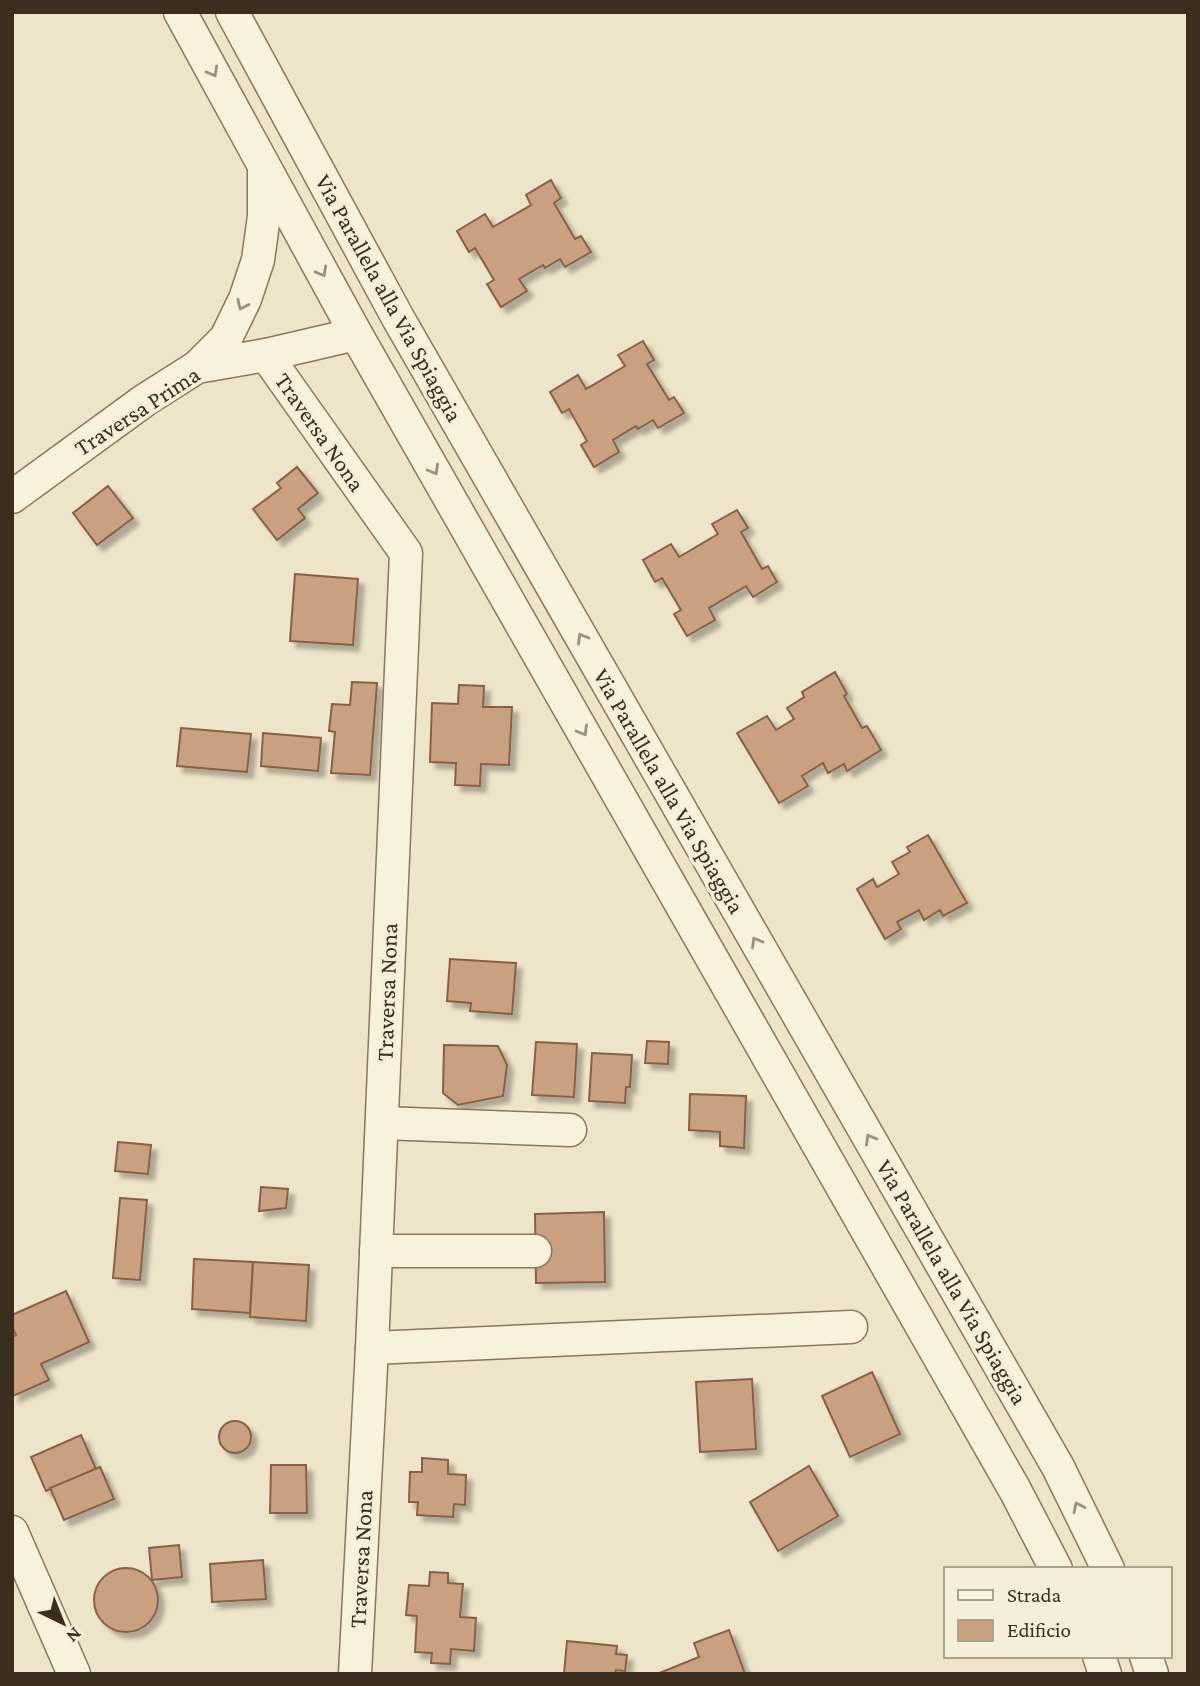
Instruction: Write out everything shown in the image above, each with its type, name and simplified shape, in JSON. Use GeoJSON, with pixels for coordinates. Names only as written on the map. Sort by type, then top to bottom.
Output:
{"type":"FeatureCollection","features":[{"type":"Feature","properties":{"kind":"street","name":"Via Parallela alla Via Spiaggia"},"geometry":{"type":"LineString","coordinates":[[180,12],[356,334],[994,1454],[1055,1567]]}},
{"type":"Feature","properties":{"kind":"street","name":"Via Parallela alla Via Spiaggia"},"geometry":{"type":"LineString","coordinates":[[232,12],[398,318],[1058,1467],[1107,1567]]}},
{"type":"Feature","properties":{"kind":"street"},"geometry":{"type":"LineString","coordinates":[[197,367],[226,338],[245,299],[258,260],[264,216],[264,167]]}},
{"type":"Feature","properties":{"kind":"street","name":"Traversa Prima"},"geometry":{"type":"LineString","coordinates":[[12,497],[145,400],[197,367],[266,355],[356,334]]}},
{"type":"Feature","properties":{"kind":"street","name":"Traversa Nona"},"geometry":{"type":"LineString","coordinates":[[266,355],[406,553],[372,1348],[355,1674]]}},
{"type":"Feature","properties":{"kind":"street"},"geometry":{"type":"LineString","coordinates":[[382,1123],[570,1130]]}},
{"type":"Feature","properties":{"kind":"street"},"geometry":{"type":"LineString","coordinates":[[376,1251],[535,1251]]}},
{"type":"Feature","properties":{"kind":"street"},"geometry":{"type":"LineString","coordinates":[[372,1348],[851,1327]]}},
{"type":"Feature","properties":{"kind":"street"},"geometry":{"type":"LineString","coordinates":[[12,1532],[74,1674]]}},
{"type":"Feature","properties":{"kind":"building"},"geometry":{"type":"Polygon","coordinates":[[[551,180],[561,198],[554,203],[575,239],[581,236],[591,252],[565,267],[560,259],[519,279],[527,291],[501,307],[487,284],[494,280],[475,248],[469,252],[457,231],[485,214],[493,227],[531,205],[526,195],[551,180]]]}},
{"type":"Feature","properties":{"kind":"building"},"geometry":{"type":"Polygon","coordinates":[[[643,341],[654,360],[647,364],[669,400],[674,397],[684,413],[658,428],[653,420],[638,429],[636,426],[613,440],[619,452],[594,467],[581,445],[587,441],[569,409],[562,413],[550,392],[578,375],[586,389],[625,366],[618,355],[643,341]]]}},
{"type":"Feature","properties":{"kind":"building"},"geometry":{"type":"Polygon","coordinates":[[[297,467],[318,493],[298,509],[305,518],[277,540],[253,509],[281,488],[277,483],[297,467]]]}},
{"type":"Feature","properties":{"kind":"building"},"geometry":{"type":"Polygon","coordinates":[[[108,486],[133,518],[97,545],[73,513],[108,486]]]}},
{"type":"Feature","properties":{"kind":"building"},"geometry":{"type":"Polygon","coordinates":[[[737,510],[748,528],[741,532],[762,569],[768,566],[777,582],[753,597],[746,586],[709,608],[715,620],[687,636],[674,614],[681,610],[662,578],[655,582],[643,560],[671,544],[679,557],[718,534],[712,524],[737,510]]]}},
{"type":"Feature","properties":{"kind":"building"},"geometry":{"type":"Polygon","coordinates":[[[295,574],[358,579],[353,645],[290,641],[295,574]]]}},
{"type":"Feature","properties":{"kind":"building"},"geometry":{"type":"Polygon","coordinates":[[[835,672],[847,694],[844,696],[862,728],[867,726],[881,750],[847,771],[844,764],[828,773],[823,763],[802,776],[808,786],[779,803],[737,733],[767,716],[776,730],[794,719],[787,708],[804,697],[802,692],[835,672]]]}},
{"type":"Feature","properties":{"kind":"building"},"geometry":{"type":"Polygon","coordinates":[[[352,682],[377,683],[370,775],[331,773],[335,732],[329,731],[332,704],[350,705],[352,682]]]}},
{"type":"Feature","properties":{"kind":"building"},"geometry":{"type":"Polygon","coordinates":[[[459,685],[484,686],[483,707],[512,707],[509,765],[481,764],[480,786],[455,785],[456,763],[430,762],[432,703],[458,704],[459,685]]]}},
{"type":"Feature","properties":{"kind":"building"},"geometry":{"type":"Polygon","coordinates":[[[181,728],[251,734],[247,772],[177,766],[181,728]]]}},
{"type":"Feature","properties":{"kind":"building"},"geometry":{"type":"Polygon","coordinates":[[[263,733],[321,738],[318,771],[261,766],[263,733]]]}},
{"type":"Feature","properties":{"kind":"building"},"geometry":{"type":"Polygon","coordinates":[[[928,835],[967,903],[943,916],[940,910],[924,920],[919,910],[897,922],[901,929],[885,939],[857,889],[873,879],[877,887],[899,874],[892,862],[910,852],[907,847],[928,835]]]}},
{"type":"Feature","properties":{"kind":"building"},"geometry":{"type":"Polygon","coordinates":[[[450,959],[516,963],[512,1014],[470,1011],[471,1003],[447,1001],[450,959]]]}},
{"type":"Feature","properties":{"kind":"building"},"geometry":{"type":"Polygon","coordinates":[[[647,1041],[669,1042],[668,1064],[645,1063],[647,1041]]]}},
{"type":"Feature","properties":{"kind":"building"},"geometry":{"type":"Polygon","coordinates":[[[536,1042],[577,1044],[574,1097],[532,1095],[536,1042]]]}},
{"type":"Feature","properties":{"kind":"building"},"geometry":{"type":"Polygon","coordinates":[[[444,1045],[498,1046],[507,1065],[503,1096],[458,1105],[443,1093],[444,1045]]]}},
{"type":"Feature","properties":{"kind":"building"},"geometry":{"type":"Polygon","coordinates":[[[592,1053],[632,1055],[630,1087],[626,1087],[625,1103],[589,1101],[592,1053]]]}},
{"type":"Feature","properties":{"kind":"building"},"geometry":{"type":"Polygon","coordinates":[[[690,1094],[746,1096],[744,1148],[720,1146],[720,1132],[689,1130],[690,1094]]]}},
{"type":"Feature","properties":{"kind":"building"},"geometry":{"type":"Polygon","coordinates":[[[118,1142],[151,1145],[148,1174],[115,1171],[118,1142]]]}},
{"type":"Feature","properties":{"kind":"building"},"geometry":{"type":"Polygon","coordinates":[[[261,1187],[288,1189],[286,1208],[259,1211],[261,1187]]]}},
{"type":"Feature","properties":{"kind":"building"},"geometry":{"type":"Polygon","coordinates":[[[120,1198],[147,1200],[140,1280],[113,1278],[120,1198]]]}},
{"type":"Feature","properties":{"kind":"building"},"geometry":{"type":"Polygon","coordinates":[[[604,1212],[605,1282],[536,1283],[535,1214],[604,1212]]]}},
{"type":"Feature","properties":{"kind":"building"},"geometry":{"type":"Polygon","coordinates":[[[194,1259],[253,1262],[250,1313],[192,1309],[194,1259]]]}},
{"type":"Feature","properties":{"kind":"building"},"geometry":{"type":"Polygon","coordinates":[[[253,1262],[309,1265],[306,1321],[250,1317],[253,1262]]]}},
{"type":"Feature","properties":{"kind":"building"},"geometry":{"type":"Polygon","coordinates":[[[66,1291],[89,1342],[41,1364],[49,1380],[13,1396],[12,1337],[16,1335],[12,1327],[12,1315],[66,1291]]]}},
{"type":"Feature","properties":{"kind":"building"},"geometry":{"type":"Polygon","coordinates":[[[872,1372],[900,1434],[850,1457],[822,1396],[872,1372]]]}},
{"type":"Feature","properties":{"kind":"building"},"geometry":{"type":"Polygon","coordinates":[[[752,1379],[756,1449],[700,1452],[696,1382],[752,1379]]]}},
{"type":"Feature","properties":{"kind":"building"},"geometry":{"type":"Polygon","coordinates":[[[235,1421],[246,1426],[251,1437],[246,1448],[235,1453],[224,1448],[219,1437],[224,1426],[235,1421]]]}},
{"type":"Feature","properties":{"kind":"building"},"geometry":{"type":"Polygon","coordinates":[[[81,1435],[96,1469],[46,1491],[31,1457],[81,1435]]]}},
{"type":"Feature","properties":{"kind":"building"},"geometry":{"type":"Polygon","coordinates":[[[422,1458],[448,1460],[448,1474],[466,1475],[465,1505],[454,1504],[453,1517],[417,1515],[418,1502],[409,1502],[410,1472],[422,1472],[422,1458]]]}},
{"type":"Feature","properties":{"kind":"building"},"geometry":{"type":"Polygon","coordinates":[[[271,1465],[306,1465],[307,1513],[270,1513],[271,1465]]]}},
{"type":"Feature","properties":{"kind":"building"},"geometry":{"type":"Polygon","coordinates":[[[809,1466],[838,1516],[778,1551],[750,1502],[809,1466]]]}},
{"type":"Feature","properties":{"kind":"building"},"geometry":{"type":"Polygon","coordinates":[[[100,1467],[114,1499],[64,1520],[50,1488],[100,1467]]]}},
{"type":"Feature","properties":{"kind":"building"},"geometry":{"type":"Polygon","coordinates":[[[179,1545],[182,1577],[152,1580],[149,1548],[179,1545]]]}},
{"type":"Feature","properties":{"kind":"building"},"geometry":{"type":"Polygon","coordinates":[[[263,1560],[266,1599],[212,1602],[210,1564],[263,1560]]]}},
{"type":"Feature","properties":{"kind":"building"},"geometry":{"type":"Polygon","coordinates":[[[120,1568],[132,1568],[149,1577],[156,1588],[156,1612],[149,1623],[132,1632],[120,1632],[108,1627],[99,1618],[94,1606],[94,1594],[99,1582],[108,1573],[120,1568]]]}},
{"type":"Feature","properties":{"kind":"building"},"geometry":{"type":"Polygon","coordinates":[[[430,1572],[448,1573],[448,1583],[463,1584],[460,1617],[476,1618],[474,1651],[451,1649],[450,1664],[431,1663],[432,1653],[415,1652],[417,1616],[406,1615],[409,1585],[429,1586],[430,1572]]]}},
{"type":"Feature","properties":{"kind":"building"},"geometry":{"type":"Polygon","coordinates":[[[729,1630],[745,1674],[657,1674],[699,1657],[694,1643],[729,1630]]]}},
{"type":"Feature","properties":{"kind":"building"},"geometry":{"type":"Polygon","coordinates":[[[567,1641],[617,1646],[616,1654],[627,1655],[625,1671],[616,1670],[615,1674],[564,1674],[567,1641]]]}}]}
